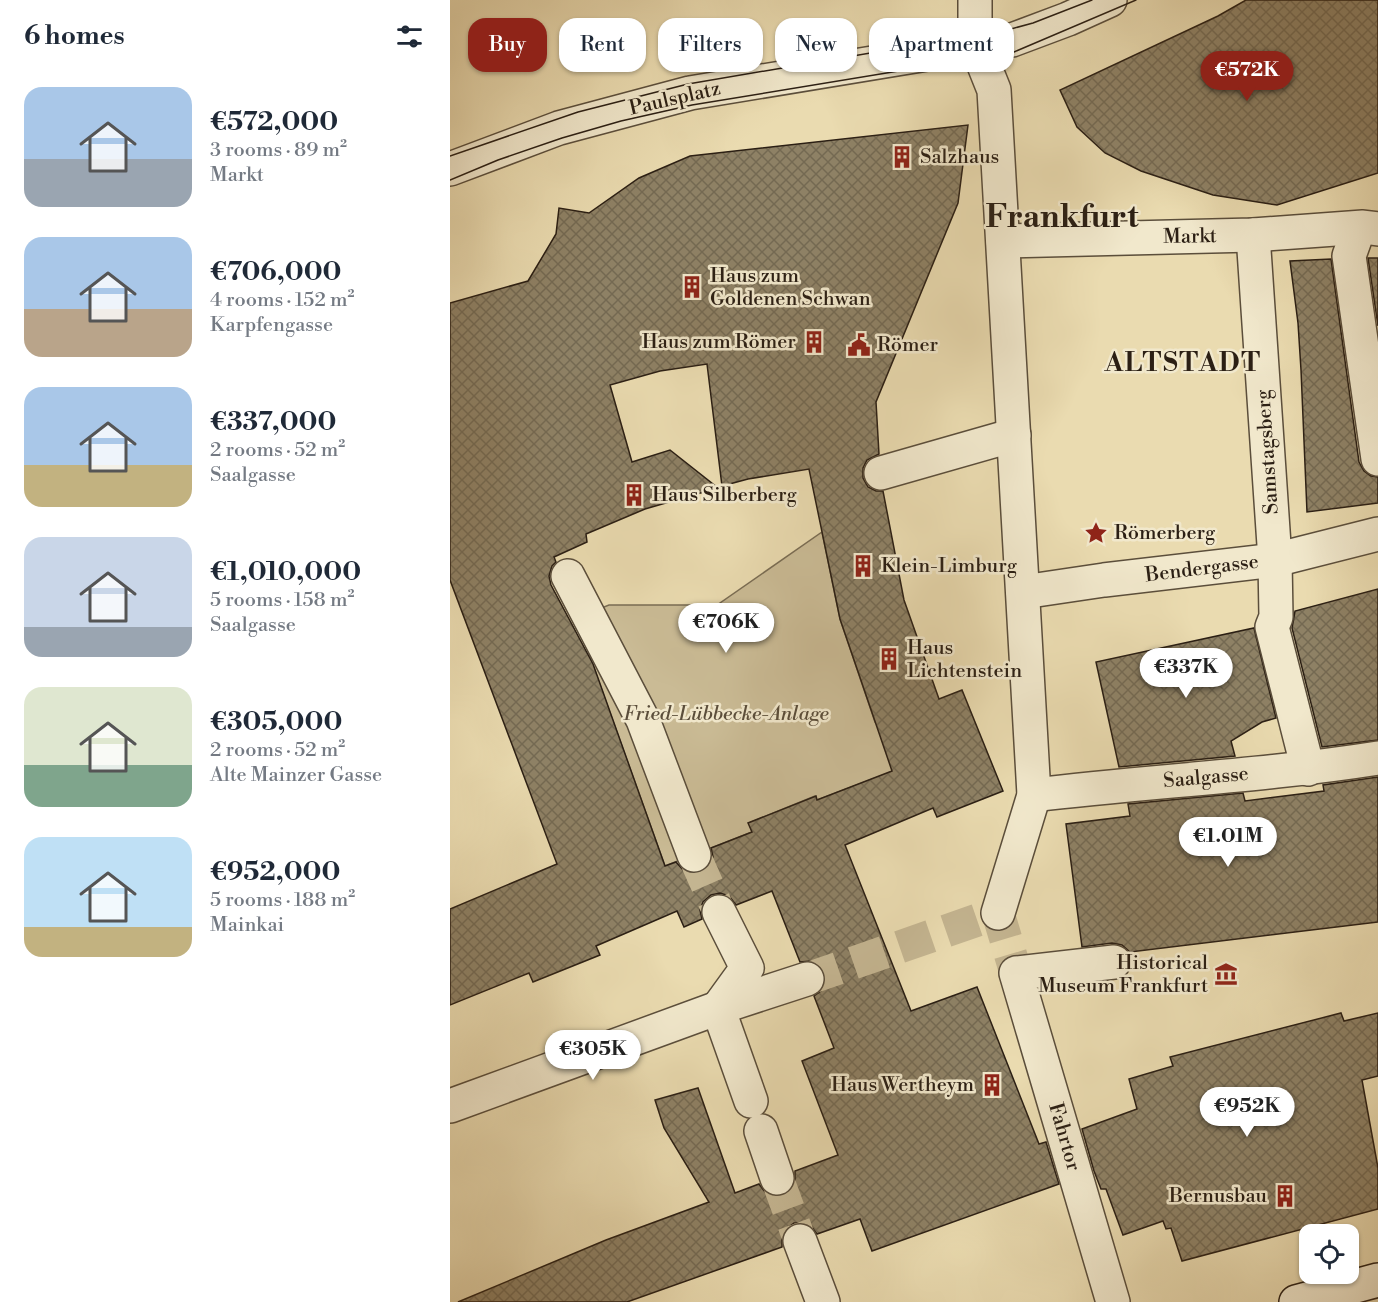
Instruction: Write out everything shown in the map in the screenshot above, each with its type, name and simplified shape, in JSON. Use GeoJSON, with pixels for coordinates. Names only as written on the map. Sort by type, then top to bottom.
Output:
{"type":"FeatureCollection","features":[{"type":"Feature","properties":{"kind":"street","name":"Paulsplatz"},"geometry":{"type":"LineString","coordinates":[[1014,39],[1110,0]]}},
{"type":"Feature","properties":{"kind":"street","name":"Paulsplatz"},"geometry":{"type":"LineString","coordinates":[[450,169],[559,128],[690,93],[869,56]]}},
{"type":"Feature","properties":{"kind":"street"},"geometry":{"type":"LineString","coordinates":[[989,72],[994,90],[1034,795],[998,913]]}},
{"type":"Feature","properties":{"kind":"street"},"geometry":{"type":"LineString","coordinates":[[1369,228],[1349,256],[1378,459]]}},
{"type":"Feature","properties":{"kind":"street","name":"Markt"},"geometry":{"type":"LineString","coordinates":[[1003,241],[1253,235],[1369,228]]}},
{"type":"Feature","properties":{"kind":"street","name":"Samstagsberg"},"geometry":{"type":"LineString","coordinates":[[1253,235],[1275,560],[1276,617],[1272,627],[1308,769]]}},
{"type":"Feature","properties":{"kind":"street"},"geometry":{"type":"LineString","coordinates":[[882,473],[1014,435]]}},
{"type":"Feature","properties":{"kind":"street","name":"Bendergasse"},"geometry":{"type":"LineString","coordinates":[[1023,592],[1275,560],[1378,534]]}},
{"type":"Feature","properties":{"kind":"street"},"geometry":{"type":"LineString","coordinates":[[568,576],[642,720],[694,855]]}},
{"type":"Feature","properties":{"kind":"street","name":"Saalgasse"},"geometry":{"type":"LineString","coordinates":[[1034,795],[1094,787],[1308,769],[1378,758]]}},
{"type":"Feature","properties":{"kind":"street"},"geometry":{"type":"LineString","coordinates":[[718,1008],[747,968],[719,912]]}},
{"type":"Feature","properties":{"kind":"street","name":"Fahrtor"},"geometry":{"type":"LineString","coordinates":[[1113,1302],[1016,973],[1114,962]]}},
{"type":"Feature","properties":{"kind":"street"},"geometry":{"type":"LineString","coordinates":[[450,1106],[718,1008],[807,979]]}},
{"type":"Feature","properties":{"kind":"street"},"geometry":{"type":"LineString","coordinates":[[718,1008],[777,1178]]}},
{"type":"Feature","properties":{"kind":"street"},"geometry":{"type":"LineString","coordinates":[[800,1241],[823,1302]]}},
{"type":"Feature","properties":{"kind":"street"},"geometry":{"type":"LineString","coordinates":[[1296,1302],[1378,1280]]}},
{"type":"Feature","properties":{"kind":"green space","name":"Fried-Lübbecke-Anlage"},"geometry":{"type":"Polygon","coordinates":[[[822,532],[840,619],[875,722],[915,763],[817,800],[815,796],[749,823],[752,832],[665,866],[576,618],[609,605],[717,605],[822,532]]]}},
{"type":"Feature","properties":{"kind":"building"},"geometry":{"type":"Polygon","coordinates":[[[1246,0],[1378,0],[1378,173],[1277,205],[1213,195],[1141,171],[1105,153],[1077,127],[1060,90],[1218,16],[1246,0]]]}},
{"type":"Feature","properties":{"kind":"building"},"geometry":{"type":"Polygon","coordinates":[[[968,125],[958,203],[876,402],[879,454],[867,460],[863,468],[863,478],[868,487],[876,491],[883,491],[904,600],[939,699],[962,690],[1003,791],[937,817],[933,808],[845,845],[911,1011],[977,987],[1039,1144],[1046,1142],[1059,1184],[872,1251],[860,1219],[817,1234],[811,1226],[794,1223],[785,1230],[782,1247],[627,1302],[458,1302],[606,1240],[709,1202],[664,1128],[655,1100],[698,1088],[735,1193],[759,1184],[765,1192],[773,1196],[784,1195],[791,1191],[795,1182],[795,1171],[838,1155],[802,1061],[834,1048],[814,996],[821,991],[825,983],[825,974],[820,966],[811,961],[800,962],[772,891],[736,905],[729,896],[720,893],[711,895],[703,902],[700,910],[702,919],[684,927],[677,911],[596,946],[600,955],[533,982],[529,973],[450,1005],[450,909],[557,864],[450,580],[450,303],[528,281],[556,234],[559,208],[589,213],[639,178],[690,156],[968,125]],[[707,364],[660,371],[610,385],[632,462],[670,450],[718,488],[645,509],[586,534],[587,542],[554,557],[556,562],[549,576],[551,585],[593,664],[665,866],[676,862],[683,870],[692,874],[701,872],[709,866],[713,857],[711,848],[752,832],[748,823],[816,796],[817,800],[892,771],[840,619],[809,469],[748,479],[722,486],[707,364]]]}},
{"type":"Feature","properties":{"kind":"building"},"geometry":{"type":"Polygon","coordinates":[[[1368,258],[1378,258],[1378,326],[1368,258]]]}},
{"type":"Feature","properties":{"kind":"building"},"geometry":{"type":"Polygon","coordinates":[[[1331,259],[1359,462],[1364,471],[1371,476],[1378,477],[1378,503],[1307,512],[1298,323],[1290,261],[1331,259]]]}},
{"type":"Feature","properties":{"kind":"building"},"geometry":{"type":"Polygon","coordinates":[[[1378,589],[1378,740],[1322,747],[1292,628],[1295,611],[1378,589]]]}},
{"type":"Feature","properties":{"kind":"building"},"geometry":{"type":"Polygon","coordinates":[[[1254,628],[1276,718],[1262,722],[1231,741],[1235,756],[1119,767],[1096,662],[1254,628]]]}},
{"type":"Feature","properties":{"kind":"building"},"geometry":{"type":"Polygon","coordinates":[[[1378,777],[1378,922],[1130,952],[1122,945],[1112,943],[1082,947],[1066,824],[1130,816],[1128,804],[1243,793],[1245,801],[1324,791],[1323,785],[1378,777]]]}},
{"type":"Feature","properties":{"kind":"building"},"geometry":{"type":"Polygon","coordinates":[[[1341,1013],[1344,1021],[1378,1013],[1378,1076],[1362,1080],[1378,1168],[1378,1209],[1321,1224],[1299,1224],[1299,1230],[1182,1261],[1171,1228],[1166,1229],[1163,1221],[1123,1235],[1106,1189],[1101,1189],[1094,1171],[1082,1129],[1137,1109],[1129,1079],[1173,1066],[1170,1057],[1341,1013]]]}},
{"type":"Feature","properties":{"kind":"tunnel"},"geometry":{"type":"LineString","coordinates":[[694,855],[719,912]]}},
{"type":"Feature","properties":{"kind":"tunnel"},"geometry":{"type":"LineString","coordinates":[[807,979],[998,913],[1016,973]]}},
{"type":"Feature","properties":{"kind":"tunnel"},"geometry":{"type":"LineString","coordinates":[[777,1178],[800,1241]]}},
{"type":"Feature","properties":{"kind":"tram line"},"geometry":{"type":"LineString","coordinates":[[450,156],[578,112],[688,84],[1011,29],[1092,0]]}},
{"type":"Feature","properties":{"kind":"tram line"},"geometry":{"type":"LineString","coordinates":[[450,180],[498,160],[621,121],[692,105],[1014,52],[1136,0]]}},
{"type":"Feature","properties":{"kind":"place","name":"Salzhaus"},"geometry":{"type":"Point","coordinates":[902,157]}},
{"type":"Feature","properties":{"kind":"place","name":"Haus zum Goldenen Schwan"},"geometry":{"type":"Point","coordinates":[692,287]}},
{"type":"Feature","properties":{"kind":"place","name":"Haus zum Römer"},"geometry":{"type":"Point","coordinates":[814,342]}},
{"type":"Feature","properties":{"kind":"place","name":"Römer"},"geometry":{"type":"Point","coordinates":[859,345]}},
{"type":"Feature","properties":{"kind":"place","name":"Haus Silberberg"},"geometry":{"type":"Point","coordinates":[634,495]}},
{"type":"Feature","properties":{"kind":"place","name":"Römerberg"},"geometry":{"type":"Point","coordinates":[1096,533]}},
{"type":"Feature","properties":{"kind":"place","name":"Klein-Limburg"},"geometry":{"type":"Point","coordinates":[863,566]}},
{"type":"Feature","properties":{"kind":"place","name":"Haus Lichtenstein"},"geometry":{"type":"Point","coordinates":[889,659]}},
{"type":"Feature","properties":{"kind":"place","name":"Historical Museum Frankfurt"},"geometry":{"type":"Point","coordinates":[1226,974]}},
{"type":"Feature","properties":{"kind":"place","name":"Haus Wertheym"},"geometry":{"type":"Point","coordinates":[992,1085]}},
{"type":"Feature","properties":{"kind":"place","name":"Bernusbau"},"geometry":{"type":"Point","coordinates":[1285,1196]}},
{"type":"Feature","properties":{"kind":"district","name":"Frankfurt"},"geometry":{"type":"Point","coordinates":[1062,217]}},
{"type":"Feature","properties":{"kind":"district","name":"ALTSTADT"},"geometry":{"type":"Point","coordinates":[1183,363]}}]}
